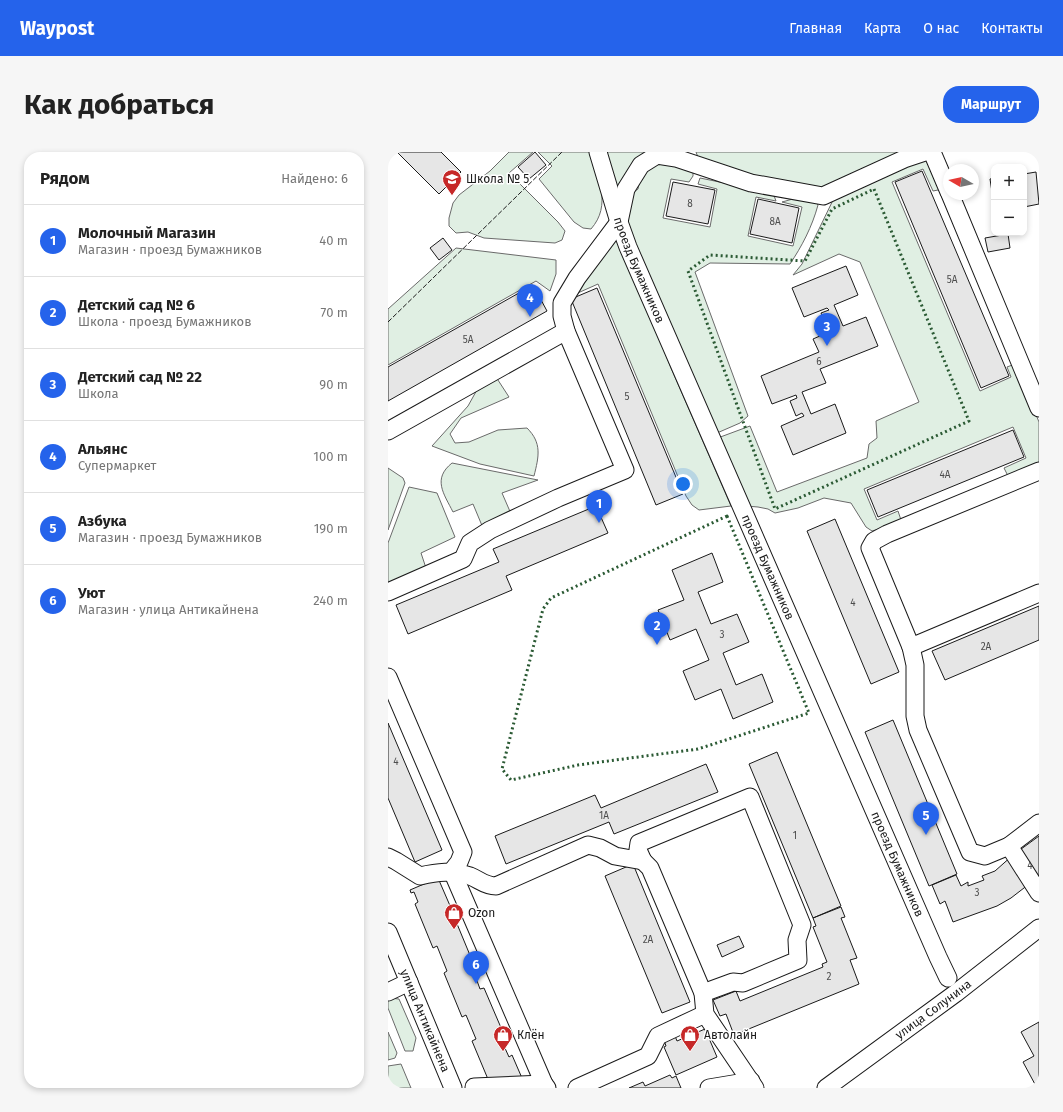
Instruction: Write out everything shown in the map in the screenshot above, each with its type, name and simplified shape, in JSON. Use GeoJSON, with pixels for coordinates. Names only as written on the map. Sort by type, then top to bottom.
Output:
{"type":"FeatureCollection","features":[{"type":"Feature","properties":{"kind":"street","name":"проезд Бумажников"},"geometry":{"type":"LineString","coordinates":[[598,152],[628,247],[928,936],[948,978]]}},
{"type":"Feature","properties":{"kind":"street"},"geometry":{"type":"LineString","coordinates":[[388,592],[463,560],[470,543],[490,530],[558,498],[625,470],[566,331],[562,316],[562,303],[577,278],[619,222],[626,189],[641,165],[657,156],[677,155],[751,183],[823,196],[904,159],[925,152]]}},
{"type":"Feature","properties":{"kind":"street"},"geometry":{"type":"LineString","coordinates":[[932,152],[943,179]]}},
{"type":"Feature","properties":{"kind":"street"},"geometry":{"type":"LineString","coordinates":[[952,200],[1039,408]]}},
{"type":"Feature","properties":{"kind":"street"},"geometry":{"type":"LineString","coordinates":[[388,431],[566,331]]}},
{"type":"Feature","properties":{"kind":"street"},"geometry":{"type":"LineString","coordinates":[[1039,471],[887,534],[874,541],[870,548],[911,647],[915,665],[915,716],[918,730],[970,852],[985,856],[1009,846],[1039,823]]}},
{"type":"Feature","properties":{"kind":"street"},"geometry":{"type":"LineString","coordinates":[[911,647],[1039,593]]}},
{"type":"Feature","properties":{"kind":"street"},"geometry":{"type":"LineString","coordinates":[[388,677],[463,852],[459,862],[452,871]]}},
{"type":"Feature","properties":{"kind":"street"},"geometry":{"type":"LineString","coordinates":[[703,993],[733,982],[743,983],[798,960],[797,940],[802,925],[750,796],[639,843],[638,850],[643,861],[650,868],[703,993],[705,1014],[753,1085]]}},
{"type":"Feature","properties":{"kind":"street"},"geometry":{"type":"LineString","coordinates":[[391,861],[420,876],[436,872],[452,871],[471,876],[483,884],[490,886],[496,886],[588,845],[600,848],[615,856],[643,861]]}},
{"type":"Feature","properties":{"kind":"street"},"geometry":{"type":"LineString","coordinates":[[1009,846],[1038,891]]}},
{"type":"Feature","properties":{"kind":"street"},"geometry":{"type":"LineString","coordinates":[[452,871],[546,1086],[474,1086]]}},
{"type":"Feature","properties":{"kind":"street","name":"улица Солунина"},"geometry":{"type":"LineString","coordinates":[[826,1088],[956,993],[1039,928]]}},
{"type":"Feature","properties":{"kind":"street","name":"улица Антикайнена"},"geometry":{"type":"LineString","coordinates":[[388,932],[393,958],[409,982],[453,1088]]}},
{"type":"Feature","properties":{"kind":"street"},"geometry":{"type":"LineString","coordinates":[[388,992],[409,982]]}},
{"type":"Feature","properties":{"kind":"street"},"geometry":{"type":"LineString","coordinates":[[577,1088],[648,1056],[658,1036],[705,1014]]}},
{"type":"Feature","properties":{"kind":"street"},"geometry":{"type":"LineString","coordinates":[[709,1088],[753,1085]]}},
{"type":"Feature","properties":{"kind":"green space"},"geometry":{"type":"Polygon","coordinates":[[[509,152],[533,152],[509,173],[558,222],[565,231],[562,240],[555,243],[484,238],[468,232],[456,233],[449,226],[449,218],[453,203],[459,195],[490,171],[509,152]]]}},
{"type":"Feature","properties":{"kind":"green space"},"geometry":{"type":"Polygon","coordinates":[[[538,152],[590,152],[599,181],[602,201],[601,210],[591,229],[583,228],[574,222],[539,179],[552,166],[538,152]]]}},
{"type":"Feature","properties":{"kind":"green space"},"geometry":{"type":"Polygon","coordinates":[[[604,152],[650,152],[618,199],[604,152]]]}},
{"type":"Feature","properties":{"kind":"green space"},"geometry":{"type":"Polygon","coordinates":[[[696,152],[910,152],[825,189],[783,183],[699,160],[696,152]]]}},
{"type":"Feature","properties":{"kind":"green space"},"geometry":{"type":"Polygon","coordinates":[[[926,159],[943,189],[933,191],[923,169],[892,182],[980,391],[1011,377],[1007,367],[1015,364],[1039,422],[1039,464],[1008,476],[1004,468],[1026,458],[1013,427],[864,489],[877,520],[898,511],[901,520],[892,525],[872,531],[866,527],[851,503],[824,498],[798,508],[775,513],[768,509],[746,506],[715,439],[750,426],[777,492],[867,458],[869,444],[877,438],[876,421],[919,402],[860,262],[839,254],[793,275],[802,264],[835,196],[926,159]]]}},
{"type":"Feature","properties":{"kind":"green space"},"geometry":{"type":"Polygon","coordinates":[[[661,162],[693,171],[693,176],[689,182],[671,179],[663,218],[710,227],[717,189],[698,184],[700,178],[773,193],[776,201],[756,197],[748,236],[793,246],[802,207],[782,202],[800,197],[815,200],[818,205],[806,236],[790,264],[710,263],[695,272],[748,416],[740,423],[717,433],[626,226],[630,195],[638,189],[640,178],[644,169],[661,162]]]}},
{"type":"Feature","properties":{"kind":"green space"},"geometry":{"type":"Polygon","coordinates":[[[618,234],[671,368],[731,506],[699,510],[692,505],[686,496],[598,284],[571,296],[618,234]]]}},
{"type":"Feature","properties":{"kind":"green space"},"geometry":{"type":"Polygon","coordinates":[[[456,248],[556,260],[556,274],[550,291],[536,281],[388,365],[388,309],[456,248]]]}},
{"type":"Feature","properties":{"kind":"green space"},"geometry":{"type":"Polygon","coordinates":[[[496,377],[509,397],[461,418],[450,434],[455,443],[469,442],[498,430],[527,428],[535,439],[538,450],[534,476],[480,464],[432,446],[468,406],[478,388],[496,377]]]}},
{"type":"Feature","properties":{"kind":"green space"},"geometry":{"type":"Polygon","coordinates":[[[452,463],[538,480],[502,493],[512,516],[483,528],[473,504],[453,512],[443,493],[441,481],[442,475],[452,463]]]}},
{"type":"Feature","properties":{"kind":"green space"},"geometry":{"type":"Polygon","coordinates":[[[388,468],[403,478],[405,483],[388,530],[388,468]]]}},
{"type":"Feature","properties":{"kind":"green space"},"geometry":{"type":"Polygon","coordinates":[[[409,487],[437,493],[455,537],[421,553],[426,568],[388,585],[388,543],[409,487]]]}},
{"type":"Feature","properties":{"kind":"green space"},"geometry":{"type":"Polygon","coordinates":[[[389,998],[399,999],[416,1038],[413,1051],[405,1051],[388,1008],[389,998]]]}},
{"type":"Feature","properties":{"kind":"green space"},"geometry":{"type":"Polygon","coordinates":[[[388,1032],[397,1053],[395,1058],[388,1060],[388,1032]]]}},
{"type":"Feature","properties":{"kind":"green space"},"geometry":{"type":"Polygon","coordinates":[[[401,1064],[411,1088],[390,1088],[388,1084],[388,1066],[401,1064]]]}},
{"type":"Feature","properties":{"kind":"building"},"geometry":{"type":"Polygon","coordinates":[[[397,152],[441,152],[461,172],[439,194],[397,152]]]}},
{"type":"Feature","properties":{"kind":"building"},"geometry":{"type":"Polygon","coordinates":[[[535,152],[546,165],[529,179],[518,167],[535,152]]]}},
{"type":"Feature","properties":{"kind":"building"},"geometry":{"type":"Polygon","coordinates":[[[922,171],[1009,376],[981,388],[895,182],[922,171]]]}},
{"type":"Feature","properties":{"kind":"building"},"geometry":{"type":"Polygon","coordinates":[[[1036,172],[1039,204],[1027,206],[1027,200],[1027,174],[1036,172]]]}},
{"type":"Feature","properties":{"kind":"building"},"geometry":{"type":"Polygon","coordinates":[[[673,182],[715,190],[708,224],[666,216],[673,182]]]}},
{"type":"Feature","properties":{"kind":"building"},"geometry":{"type":"Polygon","coordinates":[[[758,199],[799,208],[792,243],[750,234],[758,199]]]}},
{"type":"Feature","properties":{"kind":"building"},"geometry":{"type":"Polygon","coordinates":[[[1008,236],[1010,248],[988,252],[985,238],[1008,236]]]}},
{"type":"Feature","properties":{"kind":"building"},"geometry":{"type":"Polygon","coordinates":[[[443,238],[452,250],[439,260],[430,248],[443,238]]]}},
{"type":"Feature","properties":{"kind":"building"},"geometry":{"type":"Polygon","coordinates":[[[846,266],[858,295],[834,305],[843,326],[866,317],[878,346],[820,369],[826,383],[802,392],[811,414],[835,404],[846,433],[793,455],[781,426],[804,416],[802,413],[796,416],[790,401],[797,398],[796,395],[772,404],[761,376],[819,352],[813,339],[836,329],[835,326],[828,329],[821,313],[829,310],[827,308],[804,317],[792,288],[846,266]]]}},
{"type":"Feature","properties":{"kind":"building"},"geometry":{"type":"Polygon","coordinates":[[[533,285],[547,311],[388,401],[388,367],[533,285]]]}},
{"type":"Feature","properties":{"kind":"building"},"geometry":{"type":"Polygon","coordinates":[[[597,288],[683,494],[656,505],[571,299],[597,288]]]}},
{"type":"Feature","properties":{"kind":"building"},"geometry":{"type":"Polygon","coordinates":[[[1013,430],[1024,457],[878,517],[867,490],[1013,430]]]}},
{"type":"Feature","properties":{"kind":"building"},"geometry":{"type":"Polygon","coordinates":[[[596,506],[608,533],[506,576],[512,590],[408,634],[396,605],[499,562],[493,549],[596,506]]]}},
{"type":"Feature","properties":{"kind":"building"},"geometry":{"type":"Polygon","coordinates":[[[835,519],[899,672],[871,684],[807,531],[835,519]]]}},
{"type":"Feature","properties":{"kind":"building"},"geometry":{"type":"Polygon","coordinates":[[[712,553],[723,582],[698,592],[711,624],[737,614],[749,642],[723,653],[736,685],[762,674],[773,702],[733,719],[721,689],[695,700],[683,671],[709,660],[696,629],[670,640],[658,610],[684,600],[672,570],[712,553]]]}},
{"type":"Feature","properties":{"kind":"building"},"geometry":{"type":"Polygon","coordinates":[[[1039,606],[1039,640],[945,680],[932,651],[1039,606]]]}},
{"type":"Feature","properties":{"kind":"building"},"geometry":{"type":"Polygon","coordinates":[[[893,720],[957,874],[929,886],[865,732],[893,720]]]}},
{"type":"Feature","properties":{"kind":"building"},"geometry":{"type":"Polygon","coordinates":[[[388,723],[442,850],[415,862],[388,798],[388,723]]]}},
{"type":"Feature","properties":{"kind":"building"},"geometry":{"type":"Polygon","coordinates":[[[777,752],[841,906],[813,918],[749,764],[777,752]]]}},
{"type":"Feature","properties":{"kind":"building"},"geometry":{"type":"Polygon","coordinates":[[[706,764],[718,792],[614,834],[609,822],[506,864],[495,836],[595,795],[601,808],[706,764]]]}},
{"type":"Feature","properties":{"kind":"building"},"geometry":{"type":"Polygon","coordinates":[[[1039,836],[1039,876],[1033,881],[1013,855],[1039,836]]]}},
{"type":"Feature","properties":{"kind":"building"},"geometry":{"type":"Polygon","coordinates":[[[1013,855],[1033,881],[1011,898],[997,906],[953,922],[945,901],[940,904],[932,885],[956,875],[961,886],[968,882],[968,886],[984,880],[982,876],[995,871],[1013,855]]]}},
{"type":"Feature","properties":{"kind":"building"},"geometry":{"type":"Polygon","coordinates":[[[633,864],[690,1002],[662,1013],[605,876],[633,864]]]}},
{"type":"Feature","properties":{"kind":"building"},"geometry":{"type":"Polygon","coordinates":[[[438,878],[451,908],[447,910],[451,920],[455,919],[479,977],[476,978],[480,989],[484,988],[508,1044],[504,1046],[509,1057],[512,1055],[525,1085],[490,1084],[472,1041],[476,1039],[466,1015],[462,1017],[444,973],[447,971],[437,946],[433,948],[415,904],[418,902],[414,892],[411,893],[410,890],[438,878]]]}},
{"type":"Feature","properties":{"kind":"building"},"geometry":{"type":"Polygon","coordinates":[[[841,907],[845,917],[841,918],[857,958],[850,960],[859,984],[734,1035],[726,1014],[720,1016],[713,1000],[736,991],[740,1001],[823,967],[822,964],[827,962],[813,927],[816,926],[813,918],[841,907]]]}},
{"type":"Feature","properties":{"kind":"building"},"geometry":{"type":"Polygon","coordinates":[[[739,936],[744,947],[722,957],[717,945],[739,936]]]}},
{"type":"Feature","properties":{"kind":"building"},"geometry":{"type":"Polygon","coordinates":[[[1039,1022],[1039,1088],[1037,1088],[1023,1062],[1034,1056],[1021,1032],[1039,1022]]]}},
{"type":"Feature","properties":{"kind":"building","name":"Автолайн"},"geometry":{"type":"Polygon","coordinates":[[[705,1029],[717,1057],[676,1075],[664,1047],[666,1046],[664,1040],[675,1036],[677,1041],[705,1029]]]}},
{"type":"Feature","properties":{"kind":"building"},"geometry":{"type":"Polygon","coordinates":[[[670,1075],[672,1078],[676,1076],[681,1088],[629,1088],[643,1082],[645,1086],[670,1075]]]}},
{"type":"Feature","properties":{"kind":"hedge"},"geometry":{"type":"LineString","coordinates":[[874,189],[969,421],[775,509],[688,271],[710,255],[805,261],[832,209],[874,189]]}},
{"type":"Feature","properties":{"kind":"hedge"},"geometry":{"type":"LineString","coordinates":[[727,516],[809,713],[698,749],[578,765],[511,780],[502,769],[543,609],[551,598],[727,516]]}},
{"type":"Feature","properties":{"kind":"fence"},"geometry":{"type":"LineString","coordinates":[[388,322],[562,152]]}},
{"type":"Feature","properties":{"kind":"place","name":"Школа № 5"},"geometry":{"type":"Point","coordinates":[452,196]}},
{"type":"Feature","properties":{"kind":"place","name":"Альянс"},"geometry":{"type":"Point","coordinates":[530,317]}},
{"type":"Feature","properties":{"kind":"place","name":"Детский сад № 22"},"geometry":{"type":"Point","coordinates":[827,346]}},
{"type":"Feature","properties":{"kind":"place","name":"Молочный Магазин"},"geometry":{"type":"Point","coordinates":[599,523]}},
{"type":"Feature","properties":{"kind":"place","name":"Детский сад № 6"},"geometry":{"type":"Point","coordinates":[657,645]}},
{"type":"Feature","properties":{"kind":"place","name":"Азбука"},"geometry":{"type":"Point","coordinates":[926,835]}},
{"type":"Feature","properties":{"kind":"place","name":"Ozon"},"geometry":{"type":"Point","coordinates":[454,930]}},
{"type":"Feature","properties":{"kind":"place","name":"Уют"},"geometry":{"type":"Point","coordinates":[476,984]}},
{"type":"Feature","properties":{"kind":"place","name":"Клён"},"geometry":{"type":"Point","coordinates":[503,1052]}},
{"type":"Feature","properties":{"kind":"place","name":"Автолайн"},"geometry":{"type":"Point","coordinates":[690,1052]}}]}
